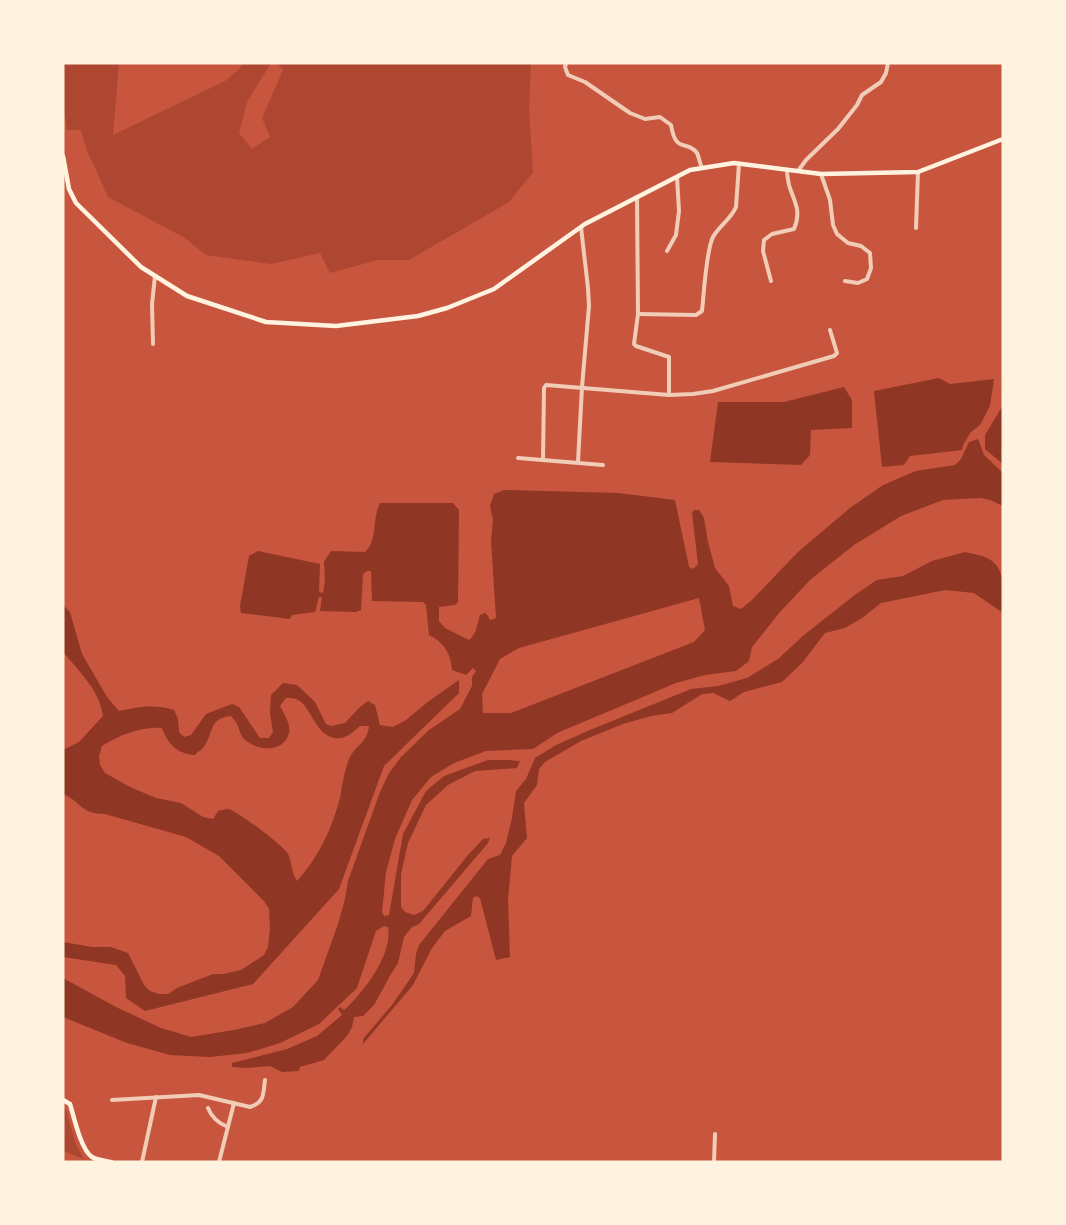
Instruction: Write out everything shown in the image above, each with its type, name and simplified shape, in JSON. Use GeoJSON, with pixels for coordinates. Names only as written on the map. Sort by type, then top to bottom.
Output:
{"type":"FeatureCollection","features":[{"type":"Feature","properties":{"kind":"main road"},"geometry":{"type":"LineString","coordinates":[[63,156],[69,189],[76,203],[141,267],[187,296],[266,322],[336,326],[418,316],[447,308],[494,289],[581,227],[690,170],[734,163],[821,174],[918,172],[1003,139]]}},
{"type":"Feature","properties":{"kind":"main road"},"geometry":{"type":"LineString","coordinates":[[63,1100],[70,1104],[82,1143],[88,1153],[94,1158],[111,1162]]}},
{"type":"Feature","properties":{"kind":"street"},"geometry":{"type":"LineString","coordinates":[[566,63],[568,75],[585,82],[630,113],[645,118],[660,117],[671,125],[673,136],[679,145],[690,147],[697,153],[702,168]]}},
{"type":"Feature","properties":{"kind":"street"},"geometry":{"type":"LineString","coordinates":[[798,171],[838,129],[857,105],[861,95],[881,82],[888,63]]}},
{"type":"Feature","properties":{"kind":"street"},"geometry":{"type":"LineString","coordinates":[[638,314],[696,315],[702,311],[710,245],[718,230],[736,207],[739,164]]}},
{"type":"Feature","properties":{"kind":"street"},"geometry":{"type":"LineString","coordinates":[[771,280],[763,251],[764,240],[772,234],[794,229],[797,221],[798,210],[787,170]]}},
{"type":"Feature","properties":{"kind":"street"},"geometry":{"type":"LineString","coordinates":[[916,228],[918,172]]}},
{"type":"Feature","properties":{"kind":"street"},"geometry":{"type":"LineString","coordinates":[[821,174],[830,200],[833,225],[837,234],[848,243],[861,246],[870,253],[871,268],[867,279],[858,283],[845,281]]}},
{"type":"Feature","properties":{"kind":"street"},"geometry":{"type":"LineString","coordinates":[[667,251],[676,235],[679,211],[677,177]]}},
{"type":"Feature","properties":{"kind":"street"},"geometry":{"type":"LineString","coordinates":[[637,197],[638,314],[634,344],[669,356],[669,395]]}},
{"type":"Feature","properties":{"kind":"street"},"geometry":{"type":"LineString","coordinates":[[578,462],[589,306],[581,227]]}},
{"type":"Feature","properties":{"kind":"street"},"geometry":{"type":"LineString","coordinates":[[153,344],[152,304],[155,276]]}},
{"type":"Feature","properties":{"kind":"street"},"geometry":{"type":"LineString","coordinates":[[543,460],[544,386],[549,384],[669,395],[713,391],[834,356],[837,353],[830,330]]}},
{"type":"Feature","properties":{"kind":"street"},"geometry":{"type":"LineString","coordinates":[[518,458],[603,465]]}},
{"type":"Feature","properties":{"kind":"street"},"geometry":{"type":"LineString","coordinates":[[112,1100],[199,1095],[249,1107],[257,1104],[263,1098],[265,1080]]}},
{"type":"Feature","properties":{"kind":"street"},"geometry":{"type":"LineString","coordinates":[[142,1162],[156,1097]]}},
{"type":"Feature","properties":{"kind":"street"},"geometry":{"type":"LineString","coordinates":[[219,1162],[234,1103]]}},
{"type":"Feature","properties":{"kind":"street"},"geometry":{"type":"LineString","coordinates":[[208,1108],[215,1120],[228,1127]]}},
{"type":"Feature","properties":{"kind":"street"},"geometry":{"type":"LineString","coordinates":[[714,1162],[715,1134]]}},
{"type":"Feature","properties":{"kind":"shaded area"},"geometry":{"type":"Polygon","coordinates":[[[63,63],[119,63],[113,135],[227,80],[245,63],[271,63],[247,102],[239,133],[252,149],[270,137],[262,118],[283,70],[277,63],[531,63],[529,110],[533,172],[509,202],[409,260],[378,260],[330,273],[320,253],[271,264],[206,255],[185,238],[108,197],[86,148],[81,130],[67,130],[63,102],[63,63]]]}},
{"type":"Feature","properties":{"kind":"shaded area"},"geometry":{"type":"Polygon","coordinates":[[[939,378],[950,384],[994,379],[990,406],[980,425],[971,432],[962,450],[910,456],[904,465],[882,467],[874,391],[939,378]]]}},
{"type":"Feature","properties":{"kind":"shaded area"},"geometry":{"type":"Polygon","coordinates":[[[844,387],[852,400],[852,428],[811,430],[810,455],[801,465],[710,462],[718,402],[784,402],[844,387]]]}},
{"type":"Feature","properties":{"kind":"shaded area"},"geometry":{"type":"Polygon","coordinates":[[[1003,405],[1001,450],[1003,450],[1003,464],[985,449],[985,435],[1003,405]]]}},
{"type":"Feature","properties":{"kind":"shaded area"},"geometry":{"type":"Polygon","coordinates":[[[978,439],[984,455],[1003,473],[1003,506],[981,498],[943,500],[901,516],[854,545],[810,580],[780,612],[752,647],[749,661],[736,671],[705,675],[676,683],[557,733],[533,749],[486,751],[454,763],[431,777],[412,800],[395,839],[386,872],[382,912],[384,916],[389,915],[403,834],[426,791],[444,776],[488,760],[520,761],[517,768],[475,771],[448,785],[426,805],[408,843],[401,874],[401,907],[405,912],[414,915],[423,911],[483,839],[490,838],[488,843],[419,924],[412,927],[404,937],[398,963],[374,1005],[363,1016],[354,1017],[347,1036],[324,1060],[300,1067],[299,1071],[282,1072],[270,1066],[232,1067],[232,1063],[287,1049],[317,1036],[342,1015],[338,1009],[340,1007],[344,1010],[352,1003],[375,973],[386,949],[388,927],[384,926],[376,931],[357,988],[319,1024],[280,1043],[247,1053],[210,1057],[170,1055],[127,1043],[63,1017],[63,978],[161,1028],[191,1037],[265,1023],[293,1007],[318,980],[338,924],[348,881],[389,773],[401,757],[429,730],[460,709],[472,686],[472,677],[476,671],[473,668],[466,675],[452,670],[446,649],[429,635],[426,605],[423,602],[372,601],[371,571],[363,574],[361,610],[356,612],[320,611],[322,597],[319,597],[315,612],[292,615],[290,619],[241,613],[240,606],[249,556],[258,551],[320,564],[319,592],[323,593],[324,562],[331,551],[365,552],[372,541],[380,503],[453,503],[459,510],[458,602],[455,605],[439,607],[439,621],[445,628],[469,640],[475,632],[480,615],[485,613],[490,620],[496,618],[491,541],[493,520],[490,506],[494,494],[504,490],[618,493],[675,500],[689,567],[693,569],[698,564],[692,513],[694,510],[699,510],[704,518],[715,568],[729,586],[733,606],[741,609],[798,552],[850,508],[883,485],[916,471],[955,465],[961,459],[969,442],[978,439]],[[699,598],[519,648],[500,659],[482,694],[483,713],[511,713],[694,642],[705,630],[699,598]]]}},
{"type":"Feature","properties":{"kind":"shaded area"},"geometry":{"type":"Polygon","coordinates":[[[965,552],[989,559],[999,569],[1003,583],[1003,613],[974,593],[945,590],[881,603],[845,628],[825,633],[802,663],[782,682],[744,692],[730,701],[713,693],[702,694],[672,713],[623,724],[581,741],[545,762],[539,769],[537,785],[524,803],[527,838],[512,856],[508,900],[510,957],[496,960],[480,898],[476,896],[473,898],[471,916],[445,931],[432,948],[413,985],[363,1044],[363,1039],[392,1005],[414,973],[419,945],[488,859],[500,855],[506,843],[516,791],[526,779],[535,758],[556,745],[691,689],[718,686],[747,678],[778,659],[804,635],[877,580],[903,576],[932,561],[965,552]]]}},
{"type":"Feature","properties":{"kind":"shaded area"},"geometry":{"type":"Polygon","coordinates":[[[63,605],[70,612],[82,654],[107,697],[119,711],[140,707],[174,710],[178,719],[179,732],[184,737],[191,735],[206,714],[232,704],[239,707],[260,738],[269,738],[273,732],[270,713],[271,695],[283,683],[297,685],[315,702],[326,724],[331,726],[345,723],[368,701],[375,705],[380,725],[393,727],[406,720],[459,680],[459,693],[384,766],[339,889],[253,984],[145,1011],[126,998],[125,976],[116,965],[63,957],[63,942],[92,947],[111,947],[128,953],[144,985],[150,991],[168,994],[177,988],[213,974],[241,970],[264,955],[268,947],[269,909],[264,901],[219,856],[186,837],[91,812],[63,794],[63,750],[79,742],[103,716],[93,690],[63,652],[63,605]],[[286,698],[280,706],[288,723],[289,733],[282,744],[276,747],[263,748],[250,744],[241,735],[231,716],[224,717],[215,723],[203,748],[195,755],[183,753],[174,747],[162,728],[147,728],[123,735],[102,746],[99,756],[100,765],[105,773],[130,787],[156,798],[181,803],[203,817],[213,819],[218,811],[228,809],[240,815],[285,850],[297,881],[318,853],[328,832],[340,798],[348,761],[364,740],[369,726],[360,726],[343,737],[331,737],[320,729],[301,702],[286,698]]]}},
{"type":"Feature","properties":{"kind":"shaded area"},"geometry":{"type":"Polygon","coordinates":[[[63,1107],[66,1110],[76,1145],[84,1159],[63,1151],[63,1107]]]}}]}
